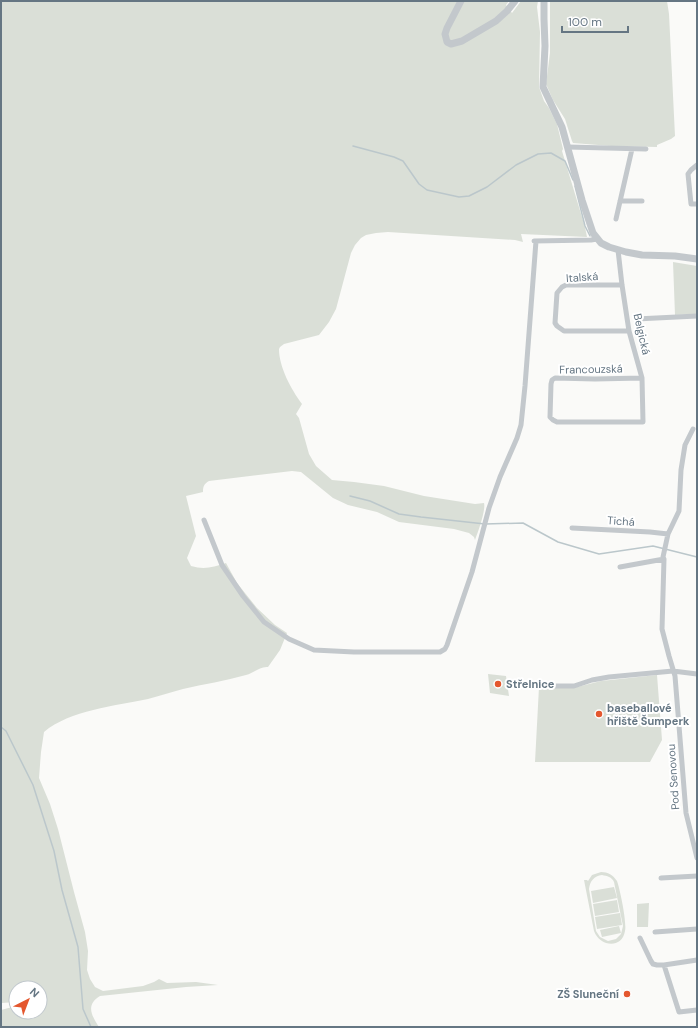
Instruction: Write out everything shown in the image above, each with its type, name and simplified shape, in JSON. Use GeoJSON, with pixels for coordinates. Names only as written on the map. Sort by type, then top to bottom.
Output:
{"type":"FeatureCollection","features":[{"type":"Feature","properties":{"kind":"street"},"geometry":{"type":"LineString","coordinates":[[461,1],[445,34],[448,42],[451,44],[462,41],[496,21],[515,1]]}},
{"type":"Feature","properties":{"kind":"street"},"geometry":{"type":"LineString","coordinates":[[544,1],[545,46],[543,87],[562,127],[593,233],[604,245],[618,250],[642,255],[675,256],[697,259]]}},
{"type":"Feature","properties":{"kind":"street"},"geometry":{"type":"LineString","coordinates":[[568,147],[646,149]]}},
{"type":"Feature","properties":{"kind":"street"},"geometry":{"type":"LineString","coordinates":[[616,219],[632,149]]}},
{"type":"Feature","properties":{"kind":"street"},"geometry":{"type":"LineString","coordinates":[[697,165],[688,174],[691,204],[697,204]]}},
{"type":"Feature","properties":{"kind":"street"},"geometry":{"type":"LineString","coordinates":[[620,201],[642,201]]}},
{"type":"Feature","properties":{"kind":"street"},"geometry":{"type":"LineString","coordinates":[[204,520],[222,565],[242,596],[264,622],[289,639],[314,650],[354,652],[440,652],[444,650],[446,648],[472,572],[490,505],[521,425],[535,241],[597,239]]}},
{"type":"Feature","properties":{"kind":"street","name":"Belgická"},"geometry":{"type":"LineString","coordinates":[[618,250],[629,331],[642,378],[643,422]]}},
{"type":"Feature","properties":{"kind":"street","name":"Italská"},"geometry":{"type":"LineString","coordinates":[[622,285],[562,287],[557,292],[555,323],[564,331],[629,331]]}},
{"type":"Feature","properties":{"kind":"street"},"geometry":{"type":"LineString","coordinates":[[636,319],[697,316]]}},
{"type":"Feature","properties":{"kind":"street","name":"Francouzská"},"geometry":{"type":"LineString","coordinates":[[642,378],[556,378],[552,380],[551,384],[549,413],[550,417],[557,422],[643,422]]}},
{"type":"Feature","properties":{"kind":"street","name":"Pod Senovou"},"geometry":{"type":"LineString","coordinates":[[693,429],[685,445],[681,470],[679,511],[668,534],[663,557],[662,629],[675,676],[686,813],[697,858]]}},
{"type":"Feature","properties":{"kind":"street","name":"Tichá"},"geometry":{"type":"LineString","coordinates":[[572,528],[668,534]]}},
{"type":"Feature","properties":{"kind":"street"},"geometry":{"type":"LineString","coordinates":[[620,567],[664,559]]}},
{"type":"Feature","properties":{"kind":"street"},"geometry":{"type":"LineString","coordinates":[[538,685],[574,686],[592,680],[609,677],[673,671],[697,674]]}},
{"type":"Feature","properties":{"kind":"street"},"geometry":{"type":"LineString","coordinates":[[661,878],[697,876]]}},
{"type":"Feature","properties":{"kind":"street"},"geometry":{"type":"LineString","coordinates":[[655,932],[697,929]]}},
{"type":"Feature","properties":{"kind":"street"},"geometry":{"type":"LineString","coordinates":[[640,938],[653,964],[664,965],[697,960]]}},
{"type":"Feature","properties":{"kind":"street"},"geometry":{"type":"LineString","coordinates":[[664,965],[679,1012],[697,1010]]}},
{"type":"Feature","properties":{"kind":"shaded area"},"geometry":{"type":"Polygon","coordinates":[[[1,1],[509,1],[506,5],[512,13],[521,1],[538,1],[537,7],[540,32],[539,87],[544,101],[557,124],[563,149],[562,151],[587,237],[521,234],[523,242],[515,240],[388,232],[366,235],[355,245],[351,253],[336,309],[329,322],[319,335],[284,344],[279,349],[281,363],[286,378],[302,404],[296,414],[299,418],[309,454],[316,466],[332,480],[384,486],[424,496],[475,504],[484,503],[483,516],[475,540],[469,533],[454,529],[399,522],[377,512],[348,505],[333,498],[301,472],[292,471],[209,481],[204,485],[203,492],[186,496],[196,536],[187,558],[191,566],[205,568],[226,563],[237,583],[257,608],[275,625],[287,633],[280,650],[268,667],[249,674],[183,689],[148,699],[93,710],[55,725],[44,732],[39,778],[50,804],[58,829],[85,932],[88,951],[87,970],[95,987],[103,991],[143,986],[159,979],[167,983],[196,982],[218,985],[100,996],[95,999],[91,1007],[92,1015],[99,1027],[1,1027],[1,1010],[8,1008],[8,1020],[48,1020],[48,980],[8,980],[8,1003],[1,1004],[1,1]]]}},
{"type":"Feature","properties":{"kind":"shaded area"},"geometry":{"type":"Polygon","coordinates":[[[550,1],[667,1],[669,14],[675,136],[657,145],[657,147],[573,143],[565,119],[553,100],[546,84],[550,53],[550,1]]]}},
{"type":"Feature","properties":{"kind":"shaded area"},"geometry":{"type":"Polygon","coordinates":[[[673,262],[697,266],[697,314],[675,315],[673,262]]]}},
{"type":"Feature","properties":{"kind":"shaded area","name":"Střelnice"},"geometry":{"type":"Polygon","coordinates":[[[488,674],[506,676],[509,696],[490,693],[488,674]]]}},
{"type":"Feature","properties":{"kind":"shaded area","name":"baseballové hřiště Šumperk"},"geometry":{"type":"Polygon","coordinates":[[[657,675],[662,740],[650,762],[535,762],[539,687],[577,687],[601,681],[657,675]]]}},
{"type":"Feature","properties":{"kind":"shaded area"},"geometry":{"type":"Polygon","coordinates":[[[601,872],[608,873],[617,881],[623,906],[625,931],[620,941],[615,943],[606,943],[597,936],[594,931],[584,880],[588,881],[592,875],[601,872]],[[602,875],[591,881],[589,889],[596,931],[600,937],[608,941],[616,939],[621,934],[623,926],[614,882],[611,878],[602,875]]]}},
{"type":"Feature","properties":{"kind":"shaded area"},"geometry":{"type":"Polygon","coordinates":[[[614,887],[617,898],[593,903],[591,891],[614,887]]]}},
{"type":"Feature","properties":{"kind":"shaded area"},"geometry":{"type":"Polygon","coordinates":[[[617,900],[619,912],[595,916],[593,904],[617,900]]]}},
{"type":"Feature","properties":{"kind":"shaded area"},"geometry":{"type":"Polygon","coordinates":[[[649,903],[648,927],[637,927],[637,904],[649,903]]]}},
{"type":"Feature","properties":{"kind":"shaded area"},"geometry":{"type":"Polygon","coordinates":[[[620,913],[622,925],[597,929],[595,917],[620,913]]]}},
{"type":"Feature","properties":{"kind":"shaded area"},"geometry":{"type":"Polygon","coordinates":[[[619,926],[621,933],[602,937],[600,930],[619,926]]]}},
{"type":"Feature","properties":{"kind":"waterway"},"geometry":{"type":"LineString","coordinates":[[353,146],[394,157],[403,161],[419,184],[427,190],[459,197],[469,196],[487,187],[516,165],[538,154],[551,153],[565,161],[573,180]]}},
{"type":"Feature","properties":{"kind":"waterway"},"geometry":{"type":"LineString","coordinates":[[575,186],[585,226],[590,236]]}},
{"type":"Feature","properties":{"kind":"waterway"},"geometry":{"type":"LineString","coordinates":[[350,496],[370,501],[399,514],[485,524],[523,523],[558,542],[599,554],[653,546],[697,557]]}},
{"type":"Feature","properties":{"kind":"waterway"},"geometry":{"type":"LineString","coordinates":[[1,727],[6,731],[33,785],[54,851],[62,890],[78,947],[83,1009],[91,1027]]}},
{"type":"Feature","properties":{"kind":"place","name":"Střelnice"},"geometry":{"type":"Point","coordinates":[498,684]}},
{"type":"Feature","properties":{"kind":"place","name":"baseballové hřiště Šumperk"},"geometry":{"type":"Point","coordinates":[599,714]}},
{"type":"Feature","properties":{"kind":"place","name":"ZŠ Sluneční"},"geometry":{"type":"Point","coordinates":[627,994]}}]}
